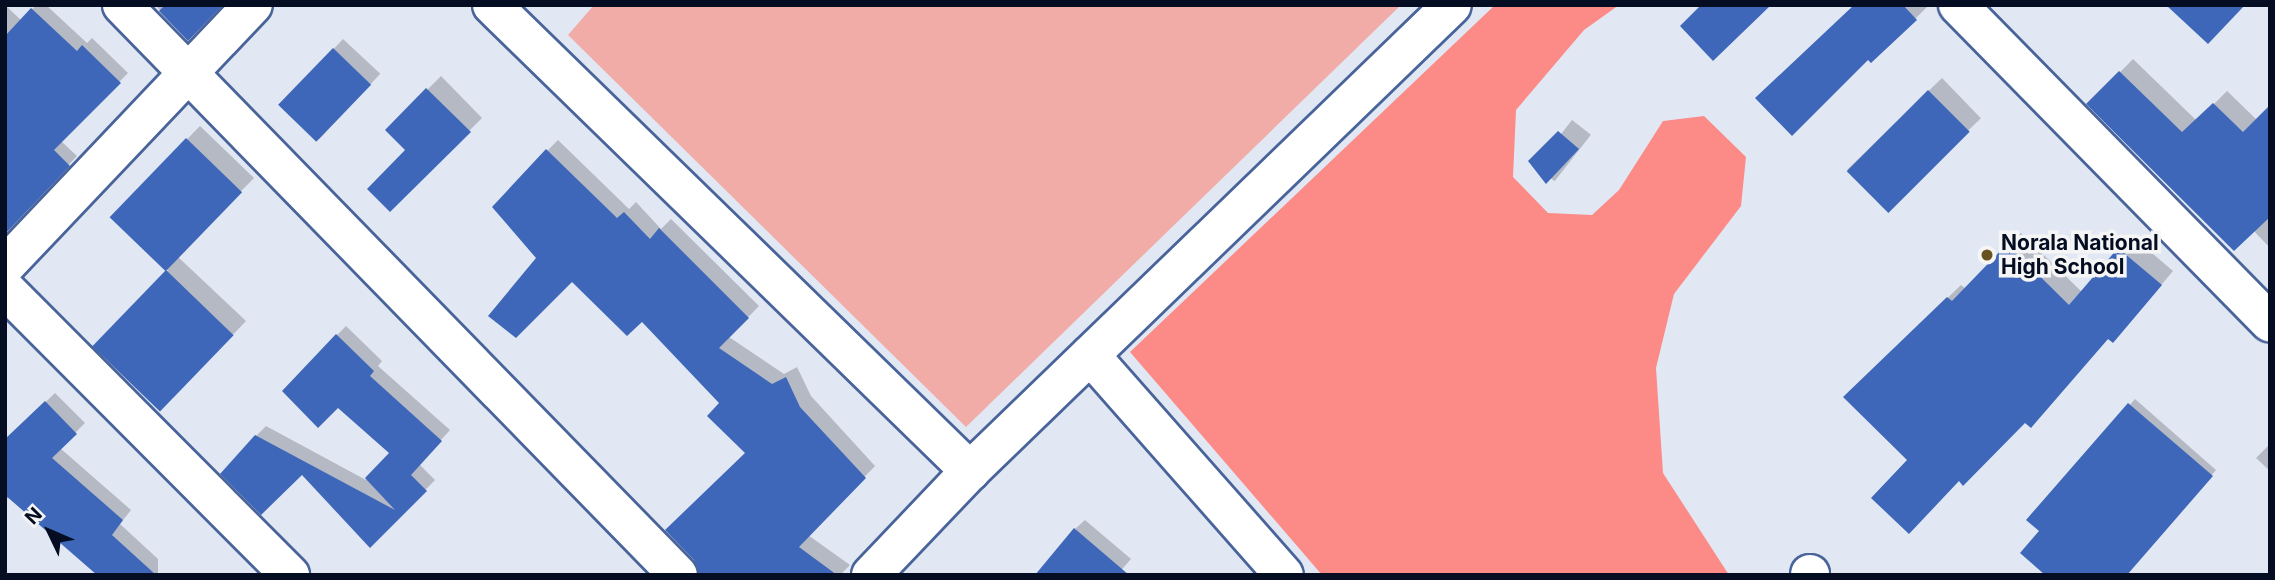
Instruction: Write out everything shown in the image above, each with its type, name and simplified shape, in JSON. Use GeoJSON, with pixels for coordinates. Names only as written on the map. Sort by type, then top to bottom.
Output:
{"type":"FeatureCollection","features":[{"type":"Feature","properties":{"kind":"street"},"geometry":{"type":"LineString","coordinates":[[122,5],[678,575]]}},
{"type":"Feature","properties":{"kind":"street"},"geometry":{"type":"LineString","coordinates":[[5,265],[253,5]]}},
{"type":"Feature","properties":{"kind":"street"},"geometry":{"type":"LineString","coordinates":[[492,5],[971,471]]}},
{"type":"Feature","properties":{"kind":"street"},"geometry":{"type":"LineString","coordinates":[[871,575],[971,471],[1452,5]]}},
{"type":"Feature","properties":{"kind":"street"},"geometry":{"type":"LineString","coordinates":[[1958,5],[2270,322]]}},
{"type":"Feature","properties":{"kind":"street"},"geometry":{"type":"LineString","coordinates":[[5,289],[290,575]]}},
{"type":"Feature","properties":{"kind":"street"},"geometry":{"type":"LineString","coordinates":[[1090,355],[1284,575]]}},
{"type":"Feature","properties":{"kind":"shaded area"},"geometry":{"type":"Polygon","coordinates":[[[594,5],[1401,5],[966,427],[568,35],[594,5]]]}},
{"type":"Feature","properties":{"kind":"shaded area"},"geometry":{"type":"Polygon","coordinates":[[[1495,5],[1619,5],[1584,30],[1516,110],[1513,177],[1548,213],[1592,215],[1619,190],[1663,121],[1704,116],[1746,157],[1741,206],[1674,294],[1656,368],[1663,473],[1729,575],[1322,575],[1130,352],[1495,5]]]}},
{"type":"Feature","properties":{"kind":"building"},"geometry":{"type":"Polygon","coordinates":[[[165,5],[223,5],[188,41],[159,11],[165,5]]]}},
{"type":"Feature","properties":{"kind":"building"},"geometry":{"type":"Polygon","coordinates":[[[1701,5],[1771,5],[1713,61],[1680,26],[1701,5]]]}},
{"type":"Feature","properties":{"kind":"building"},"geometry":{"type":"Polygon","coordinates":[[[1854,5],[1903,5],[1917,20],[1871,63],[1868,60],[1792,136],[1755,98],[1854,5]]]}},
{"type":"Feature","properties":{"kind":"building"},"geometry":{"type":"Polygon","coordinates":[[[2166,5],[2245,5],[2208,44],[2166,5]]]}},
{"type":"Feature","properties":{"kind":"building"},"geometry":{"type":"Polygon","coordinates":[[[31,8],[77,51],[82,45],[121,83],[54,150],[70,166],[5,234],[5,36],[31,8]]]}},
{"type":"Feature","properties":{"kind":"building"},"geometry":{"type":"Polygon","coordinates":[[[333,48],[371,85],[316,142],[278,105],[333,48]]]}},
{"type":"Feature","properties":{"kind":"building"},"geometry":{"type":"Polygon","coordinates":[[[2119,71],[2182,132],[2213,103],[2243,132],[2270,105],[2270,217],[2234,251],[2086,104],[2119,71]]]}},
{"type":"Feature","properties":{"kind":"building"},"geometry":{"type":"Polygon","coordinates":[[[426,88],[471,132],[390,212],[367,189],[405,150],[385,130],[426,88]]]}},
{"type":"Feature","properties":{"kind":"building"},"geometry":{"type":"Polygon","coordinates":[[[1928,90],[1970,132],[1888,213],[1847,171],[1928,90]]]}},
{"type":"Feature","properties":{"kind":"building"},"geometry":{"type":"Polygon","coordinates":[[[1558,131],[1579,149],[1546,184],[1528,161],[1558,131]]]}},
{"type":"Feature","properties":{"kind":"building"},"geometry":{"type":"Polygon","coordinates":[[[186,138],[242,192],[166,271],[110,217],[186,138]]]}},
{"type":"Feature","properties":{"kind":"building"},"geometry":{"type":"Polygon","coordinates":[[[546,149],[617,218],[624,212],[650,239],[659,228],[749,318],[719,348],[772,384],[786,377],[800,407],[866,478],[799,547],[837,575],[699,575],[694,560],[665,530],[745,453],[707,416],[719,403],[642,322],[627,336],[572,282],[516,338],[488,316],[536,258],[492,207],[546,149]]]}},
{"type":"Feature","properties":{"kind":"building"},"geometry":{"type":"Polygon","coordinates":[[[2007,244],[2069,305],[2118,248],[2162,285],[2113,343],[2108,339],[2031,428],[2025,423],[1963,486],[1959,481],[1909,534],[1871,498],[1907,460],[1843,397],[1947,297],[1952,301],[2007,244]]]}},
{"type":"Feature","properties":{"kind":"building"},"geometry":{"type":"Polygon","coordinates":[[[166,270],[234,335],[160,412],[92,346],[166,270]]]}},
{"type":"Feature","properties":{"kind":"building"},"geometry":{"type":"Polygon","coordinates":[[[336,334],[374,371],[370,376],[442,441],[411,475],[427,491],[370,548],[302,475],[261,515],[220,474],[255,435],[395,510],[365,478],[389,453],[338,408],[318,428],[282,391],[336,334]]]}},
{"type":"Feature","properties":{"kind":"building"},"geometry":{"type":"Polygon","coordinates":[[[45,401],[77,434],[52,458],[123,520],[112,535],[156,575],[97,575],[5,495],[5,439],[45,401]]]}},
{"type":"Feature","properties":{"kind":"building"},"geometry":{"type":"Polygon","coordinates":[[[2128,403],[2213,476],[2127,575],[2045,575],[2020,553],[2039,531],[2026,520],[2128,403]]]}},
{"type":"Feature","properties":{"kind":"building"},"geometry":{"type":"Polygon","coordinates":[[[1074,528],[1129,575],[1035,575],[1074,528]]]}},
{"type":"Feature","properties":{"kind":"place","name":"Norala National High School"},"geometry":{"type":"Point","coordinates":[1987,255]}}]}
